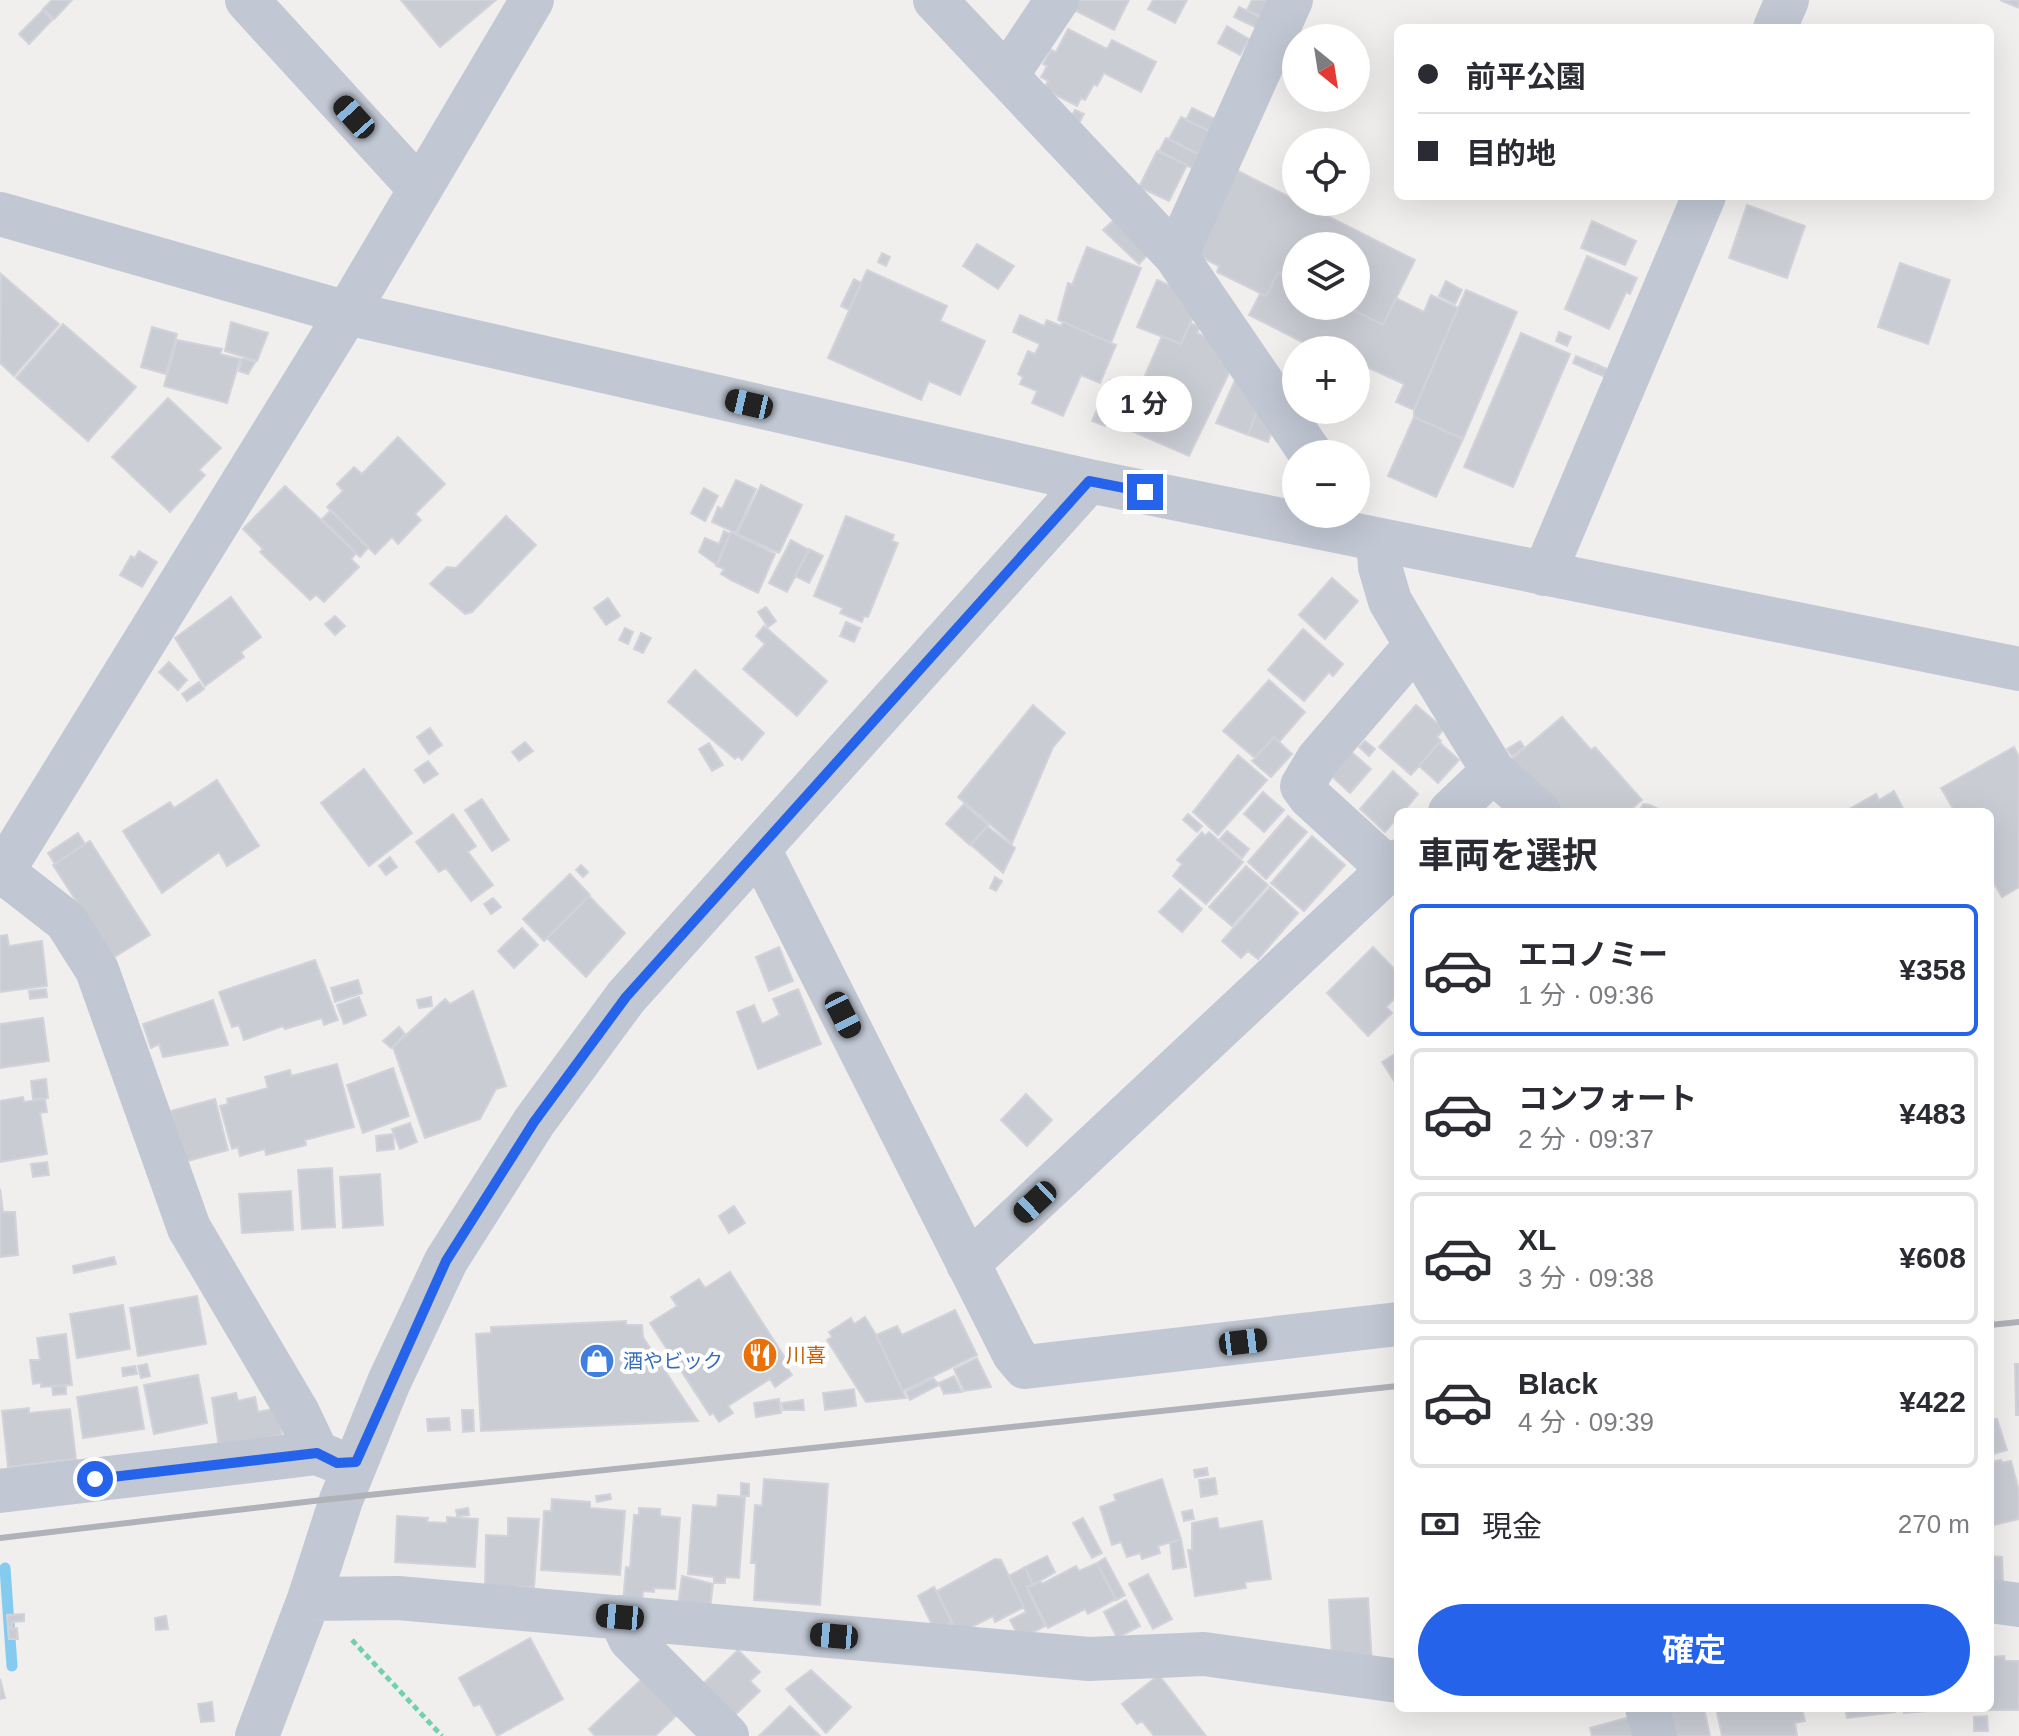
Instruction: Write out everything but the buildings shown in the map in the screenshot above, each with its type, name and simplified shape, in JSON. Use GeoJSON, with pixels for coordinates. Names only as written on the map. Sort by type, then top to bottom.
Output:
{"type":"FeatureCollection","features":[{"type":"Feature","properties":{"kind":"street"},"geometry":{"type":"LineString","coordinates":[[247,0],[419,188]]}},
{"type":"Feature","properties":{"kind":"street"},"geometry":{"type":"LineString","coordinates":[[337,1458],[298,1413],[189,1228],[97,970],[66,921],[1,874],[347,313],[532,0]]}},
{"type":"Feature","properties":{"kind":"street"},"geometry":{"type":"LineString","coordinates":[[935,0],[1176,256],[1301,440]]}},
{"type":"Feature","properties":{"kind":"street"},"geometry":{"type":"LineString","coordinates":[[1007,75],[1057,0]]}},
{"type":"Feature","properties":{"kind":"street"},"geometry":{"type":"LineString","coordinates":[[1176,256],[1291,0]]}},
{"type":"Feature","properties":{"kind":"street"},"geometry":{"type":"LineString","coordinates":[[1777,24],[1787,0]]}},
{"type":"Feature","properties":{"kind":"street"},"geometry":{"type":"LineString","coordinates":[[1544,574],[1702,200]]}},
{"type":"Feature","properties":{"kind":"street"},"geometry":{"type":"LineString","coordinates":[[0,214],[347,313],[1089,481],[1353,529],[1544,574],[2015,664]]}},
{"type":"Feature","properties":{"kind":"street"},"geometry":{"type":"LineString","coordinates":[[257,1736],[309,1599],[337,1458],[446,1261],[534,1122],[626,997],[1089,481]]}},
{"type":"Feature","properties":{"kind":"street"},"geometry":{"type":"LineString","coordinates":[[1353,529],[1380,567],[1390,601],[1493,771],[1535,808]]}},
{"type":"Feature","properties":{"kind":"street"},"geometry":{"type":"LineString","coordinates":[[968,1264],[1394,865],[1310,797],[1302,786],[1318,759],[1416,645]]}},
{"type":"Feature","properties":{"kind":"street"},"geometry":{"type":"LineString","coordinates":[[1454,808],[1493,771]]}},
{"type":"Feature","properties":{"kind":"street"},"geometry":{"type":"LineString","coordinates":[[759,849],[1014,1354],[1025,1367],[1394,1324]]}},
{"type":"Feature","properties":{"kind":"street"},"geometry":{"type":"LineString","coordinates":[[0,1491],[337,1458]]}},
{"type":"Feature","properties":{"kind":"street"},"geometry":{"type":"LineString","coordinates":[[309,1599],[398,1598],[1089,1659],[1204,1654],[1394,1680]]}},
{"type":"Feature","properties":{"kind":"street"},"geometry":{"type":"LineString","coordinates":[[1994,1602],[2019,1605]]}},
{"type":"Feature","properties":{"kind":"street"},"geometry":{"type":"LineString","coordinates":[[620,1617],[630,1639],[727,1736]]}},
{"type":"Feature","properties":{"kind":"street"},"geometry":{"type":"LineString","coordinates":[[1648,1712],[1655,1736]]}},
{"type":"Feature","properties":{"kind":"path"},"geometry":{"type":"LineString","coordinates":[[349,1637],[442,1736]]}},
{"type":"Feature","properties":{"kind":"waterway"},"geometry":{"type":"LineString","coordinates":[[5,1568],[12,1666]]}},
{"type":"Feature","properties":{"kind":"railway"},"geometry":{"type":"LineString","coordinates":[[1994,1325],[2019,1322]]}},
{"type":"Feature","properties":{"kind":"railway"},"geometry":{"type":"LineString","coordinates":[[0,1538],[322,1500],[1394,1386]]}},
{"type":"Feature","properties":{"kind":"place","name":"川喜"},"geometry":{"type":"Point","coordinates":[760,1355]}},
{"type":"Feature","properties":{"kind":"place","name":"酒やビック"},"geometry":{"type":"Point","coordinates":[597,1361]}},
{"type":"Feature","properties":{"kind":"route"},"geometry":{"type":"LineString","coordinates":[[95,1479],[317,1453],[337,1463],[356,1462],[389,1382],[446,1261],[534,1122],[626,997],[1089,481],[1145,492]]}}]}
